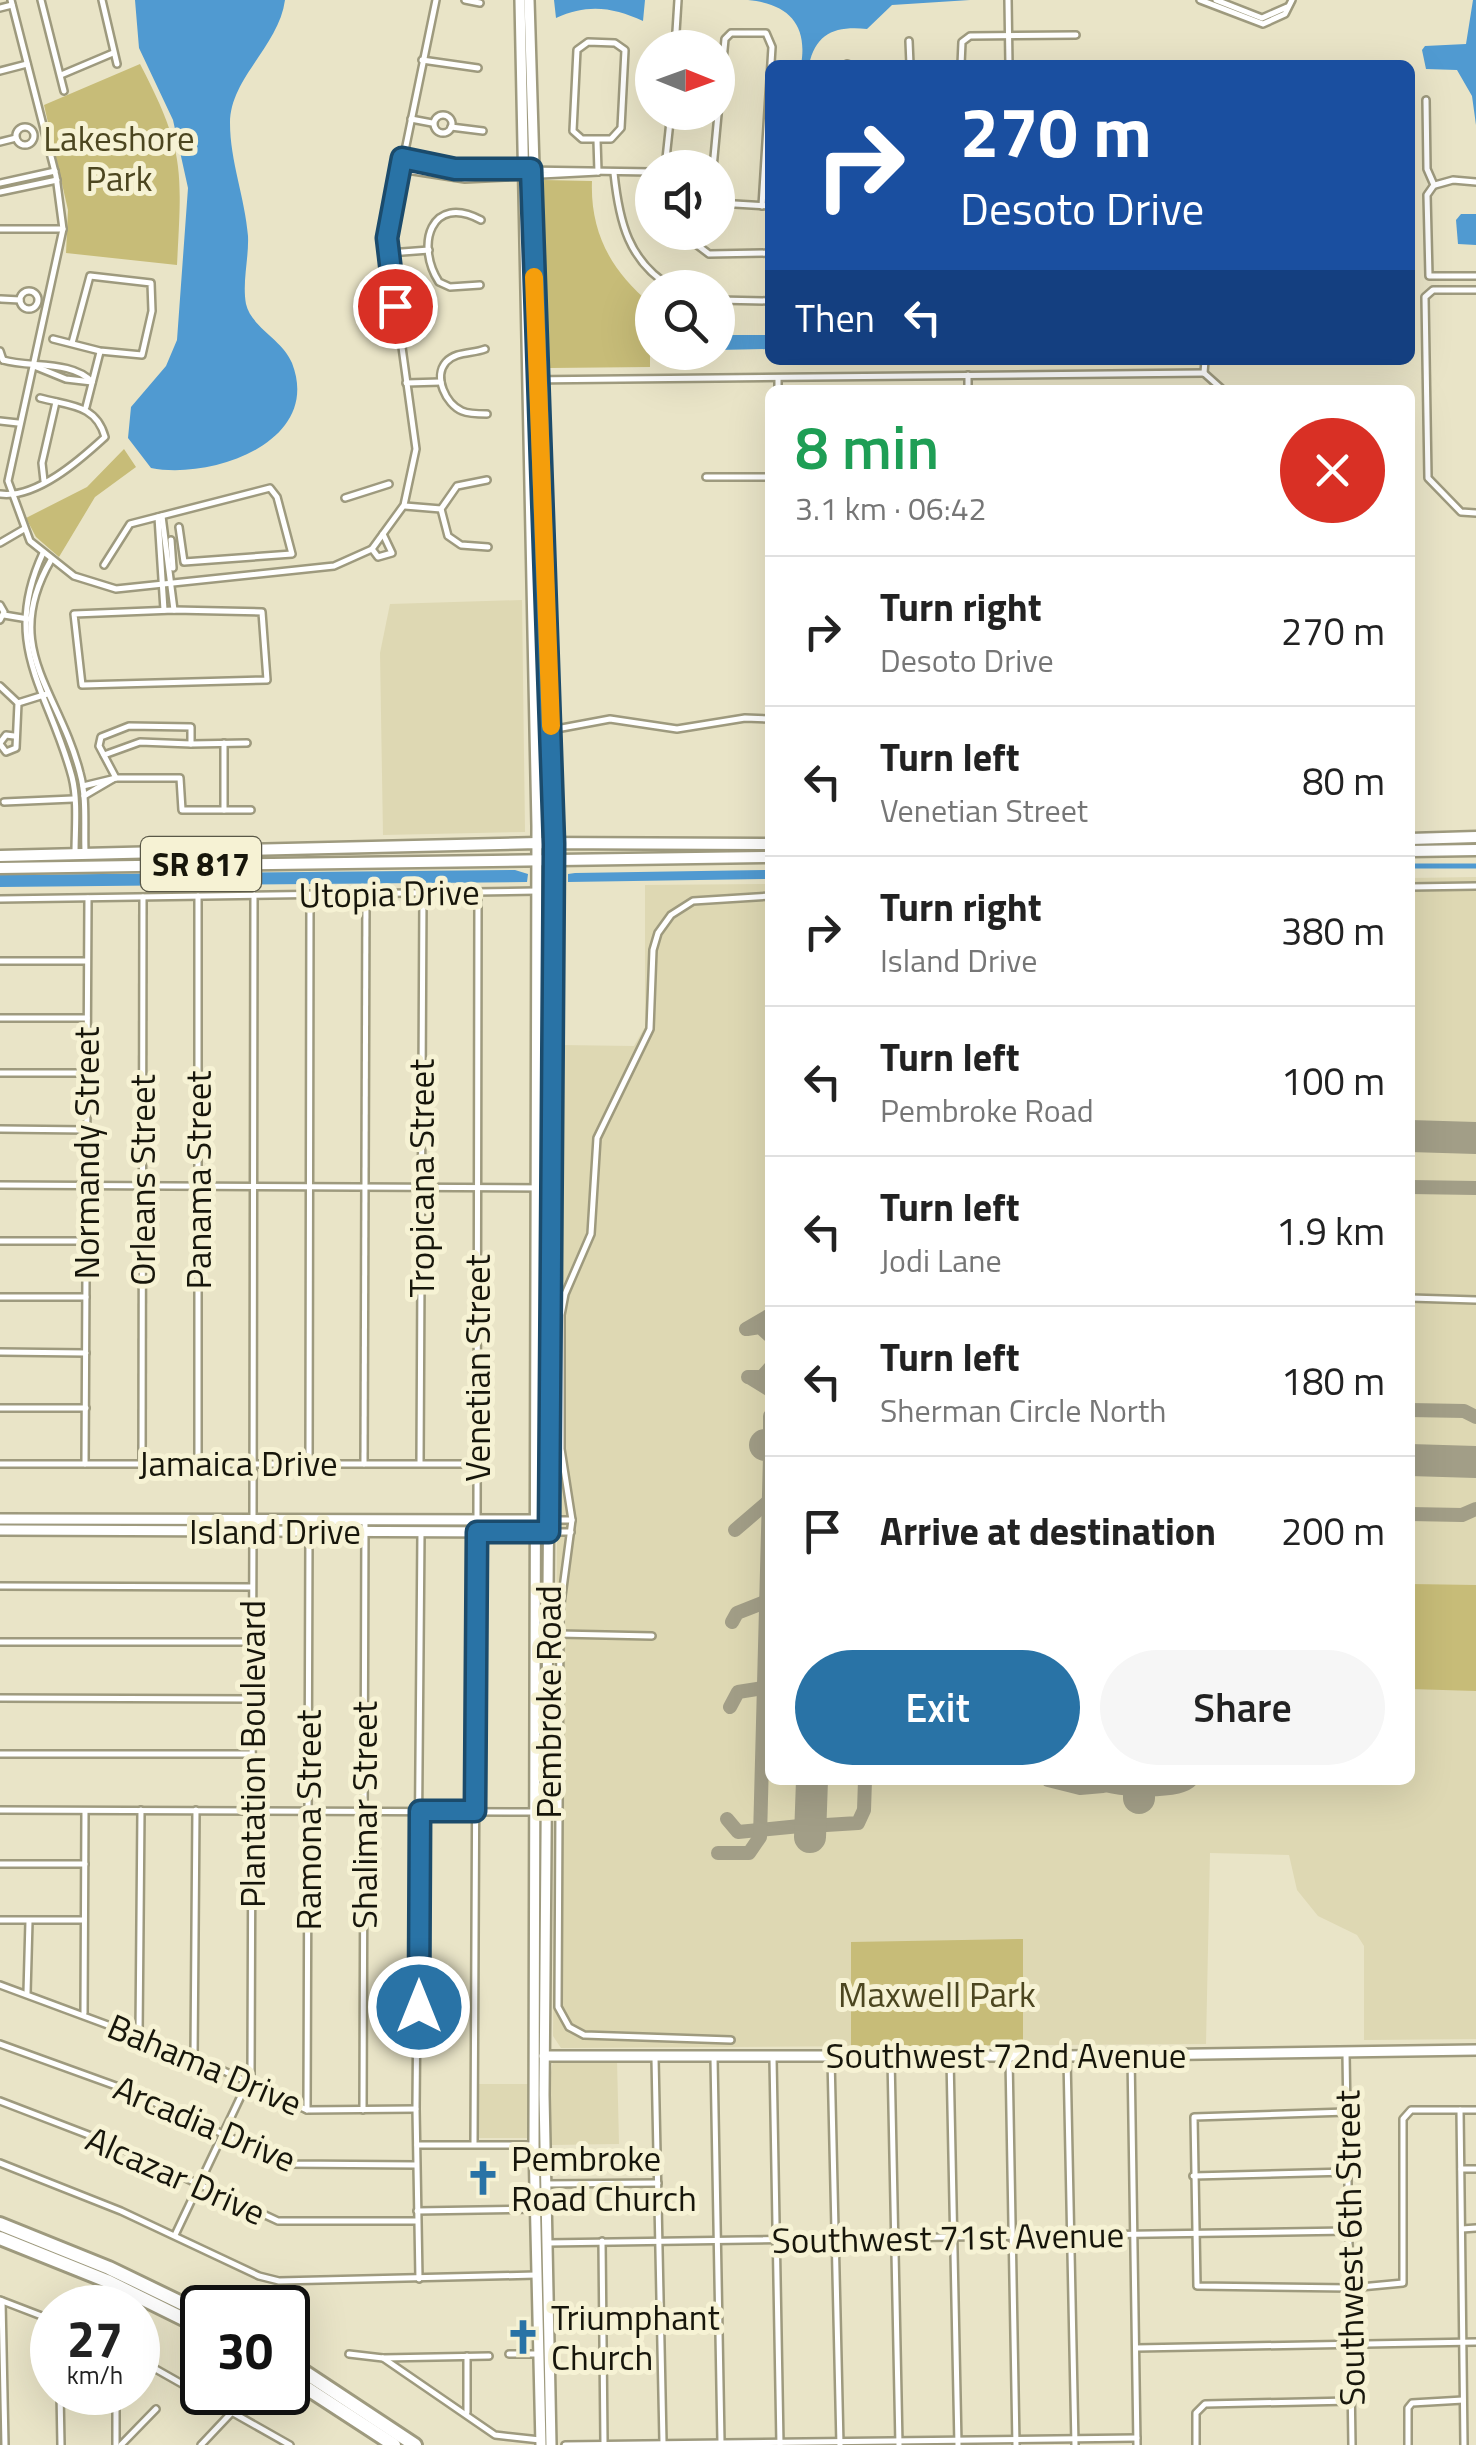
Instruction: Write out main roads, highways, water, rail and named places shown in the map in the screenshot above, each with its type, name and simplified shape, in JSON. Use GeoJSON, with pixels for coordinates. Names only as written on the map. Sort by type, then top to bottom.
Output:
{"type":"FeatureCollection","features":[{"type":"Feature","properties":{"kind":"highway"},"geometry":{"type":"LineString","coordinates":[[0,2224],[109,2268],[180,2302]]}},
{"type":"Feature","properties":{"kind":"highway"},"geometry":{"type":"LineString","coordinates":[[0,2238],[107,2281],[180,2317]]}},
{"type":"Feature","properties":{"kind":"highway"},"geometry":{"type":"LineString","coordinates":[[310,2375],[415,2445]]}},
{"type":"Feature","properties":{"kind":"highway"},"geometry":{"type":"LineString","coordinates":[[310,2390],[394,2445]]}},
{"type":"Feature","properties":{"kind":"main road","name":"Pembroke Road"},"geometry":{"type":"LineString","coordinates":[[520,0],[531,380],[528,518],[549,1520],[546,1936],[534,2144],[536,2274],[542,2289],[548,2444]]}},
{"type":"Feature","properties":{"kind":"main road","name":"Pembroke Road"},"geometry":{"type":"LineString","coordinates":[[527,174],[529,0]]}},
{"type":"Feature","properties":{"kind":"main road","name":"Pembroke Road"},"geometry":{"type":"LineString","coordinates":[[531,380],[542,518],[554,844],[543,1188],[535,1812],[548,2280],[544,2354]]}},
{"type":"Feature","properties":{"kind":"main road"},"geometry":{"type":"LineString","coordinates":[[528,518],[542,518]]}},
{"type":"Feature","properties":{"kind":"main road"},"geometry":{"type":"LineString","coordinates":[[1415,839],[1476,838]]}},
{"type":"Feature","properties":{"kind":"main road","name":"SR 817"},"geometry":{"type":"LineString","coordinates":[[0,856],[537,843],[765,844]]}},
{"type":"Feature","properties":{"kind":"main road"},"geometry":{"type":"LineString","coordinates":[[299,862],[305,855],[380,847]]}},
{"type":"Feature","properties":{"kind":"main road"},"geometry":{"type":"LineString","coordinates":[[1415,851],[1476,850]]}},
{"type":"Feature","properties":{"kind":"main road","name":"SR 817"},"geometry":{"type":"LineString","coordinates":[[0,868],[765,857]]}},
{"type":"Feature","properties":{"kind":"main road","name":"Island Drive"},"geometry":{"type":"LineString","coordinates":[[0,1520],[309,1530],[364,1526],[421,1531],[549,1520]]}},
{"type":"Feature","properties":{"kind":"main road","name":"Island Drive"},"geometry":{"type":"LineString","coordinates":[[0,1530],[477,1526],[549,1532]]}},
{"type":"Feature","properties":{"kind":"main road"},"geometry":{"type":"LineString","coordinates":[[535,1812],[542,1821],[542,1868],[547,1882]]}},
{"type":"Feature","properties":{"kind":"main road"},"geometry":{"type":"LineString","coordinates":[[535,1879],[540,1886],[540,1929],[546,1936]]}},
{"type":"Feature","properties":{"kind":"main road","name":"Southwest 72nd Avenue"},"geometry":{"type":"LineString","coordinates":[[541,2056],[1067,2056],[1476,2050]]}},
{"type":"Feature","properties":{"kind":"main road"},"geometry":{"type":"LineString","coordinates":[[534,2144],[540,2152],[541,2205],[546,2214]]}},
{"type":"Feature","properties":{"kind":"main road"},"geometry":{"type":"LineString","coordinates":[[535,2209],[540,2218],[541,2272],[548,2280]]}},
{"type":"Feature","properties":{"kind":"water"},"geometry":{"type":"Polygon","coordinates":[[[135,0],[285,0],[274,32],[238,91],[230,123],[248,236],[246,304],[254,320],[288,355],[297,391],[291,415],[277,435],[230,461],[202,468],[151,468],[128,438],[131,407],[166,366],[177,340],[188,188],[173,120],[139,48],[135,0]]]}},
{"type":"Feature","properties":{"kind":"water"},"geometry":{"type":"Polygon","coordinates":[[[554,0],[645,0],[643,21],[601,9],[579,10],[556,18],[554,0]]]}},
{"type":"Feature","properties":{"kind":"water"},"geometry":{"type":"Polygon","coordinates":[[[748,0],[970,0],[892,5],[867,29],[829,34],[817,45],[810,60],[801,60],[801,39],[792,19],[762,2],[748,0]]]}},
{"type":"Feature","properties":{"kind":"water"},"geometry":{"type":"Polygon","coordinates":[[[1473,0],[1476,125],[1472,96],[1457,70],[1426,69],[1422,50],[1425,46],[1466,44],[1473,0]]]}},
{"type":"Feature","properties":{"kind":"water"},"geometry":{"type":"Polygon","coordinates":[[[1461,214],[1476,214],[1476,245],[1458,244],[1456,220],[1461,214]]]}},
{"type":"Feature","properties":{"kind":"water"},"geometry":{"type":"Polygon","coordinates":[[[735,335],[765,335],[765,349],[735,350],[735,335]]]}},
{"type":"Feature","properties":{"kind":"water"},"geometry":{"type":"Polygon","coordinates":[[[515,870],[528,874],[527,882],[0,887],[0,875],[515,870]]]}},
{"type":"Feature","properties":{"kind":"water"},"geometry":{"type":"Polygon","coordinates":[[[765,870],[765,879],[568,882],[568,874],[765,870]]]}},
{"type":"Feature","properties":{"kind":"waterway"},"geometry":{"type":"LineString","coordinates":[[1415,866],[1476,866]]}},
{"type":"Feature","properties":{"kind":"place","name":"Pembroke Road Church"},"geometry":{"type":"Point","coordinates":[483,2178]}},
{"type":"Feature","properties":{"kind":"place","name":"Triumphant Church"},"geometry":{"type":"Point","coordinates":[523,2337]}},
{"type":"Feature","properties":{"kind":"park label","name":"Lakeshore Park"},"geometry":{"type":"Point","coordinates":[119,158]}},
{"type":"Feature","properties":{"kind":"park label","name":"Maxwell Park"},"geometry":{"type":"Point","coordinates":[937,1994]}}]}
